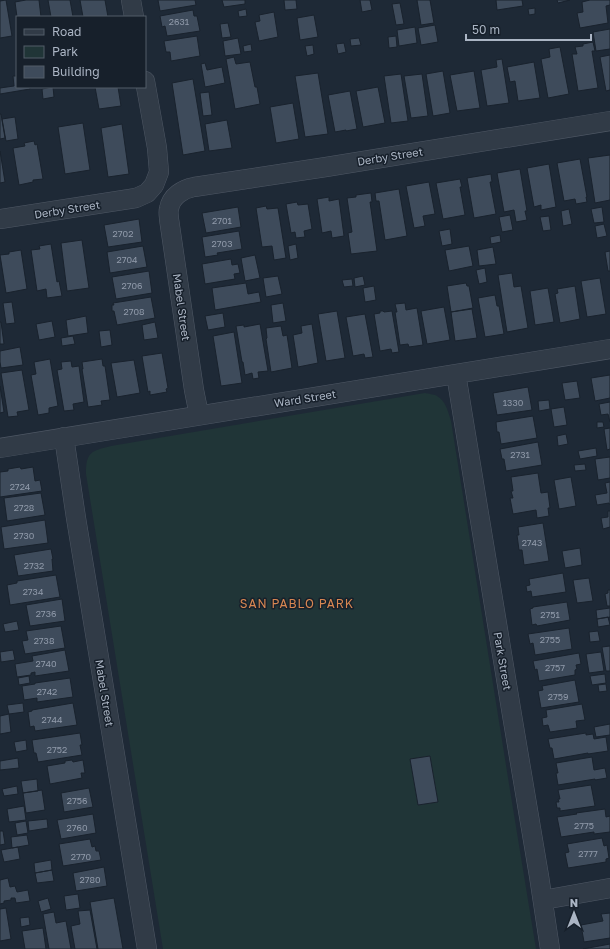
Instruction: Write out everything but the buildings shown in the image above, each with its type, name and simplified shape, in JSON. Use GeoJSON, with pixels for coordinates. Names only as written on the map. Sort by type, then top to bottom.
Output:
{"type":"FeatureCollection","features":[{"type":"Feature","properties":{"kind":"street"},"geometry":{"type":"LineString","coordinates":[[131,0],[134,16]]}},
{"type":"Feature","properties":{"kind":"street","name":"Derby Street"},"geometry":{"type":"LineString","coordinates":[[0,220],[136,198],[147,193],[154,185],[159,168],[146,87]]}},
{"type":"Feature","properties":{"kind":"street","name":"Derby Street"},"geometry":{"type":"LineString","coordinates":[[173,199],[187,188],[610,121]]}},
{"type":"Feature","properties":{"kind":"street","name":"Mabel Street"},"geometry":{"type":"LineString","coordinates":[[173,199],[169,209],[169,219],[199,415]]}},
{"type":"Feature","properties":{"kind":"street","name":"Ward Street"},"geometry":{"type":"LineString","coordinates":[[0,448],[610,348]]}},
{"type":"Feature","properties":{"kind":"street","name":"Park Street"},"geometry":{"type":"LineString","coordinates":[[456,374],[550,949]]}},
{"type":"Feature","properties":{"kind":"street","name":"Mabel Street"},"geometry":{"type":"LineString","coordinates":[[64,438],[147,949]]}},
{"type":"Feature","properties":{"kind":"street"},"geometry":{"type":"LineString","coordinates":[[543,900],[610,888]]}},
{"type":"Feature","properties":{"kind":"green space","name":"SAN PABLO PARK"},"geometry":{"type":"Polygon","coordinates":[[[425,393],[436,395],[443,401],[451,421],[536,949],[163,949],[86,474],[87,461],[94,451],[111,446],[425,393]]]}},
{"type":"Feature","properties":{"kind":"district","name":"SAN PABLO PARK"},"geometry":{"type":"Point","coordinates":[297,603]}}]}
